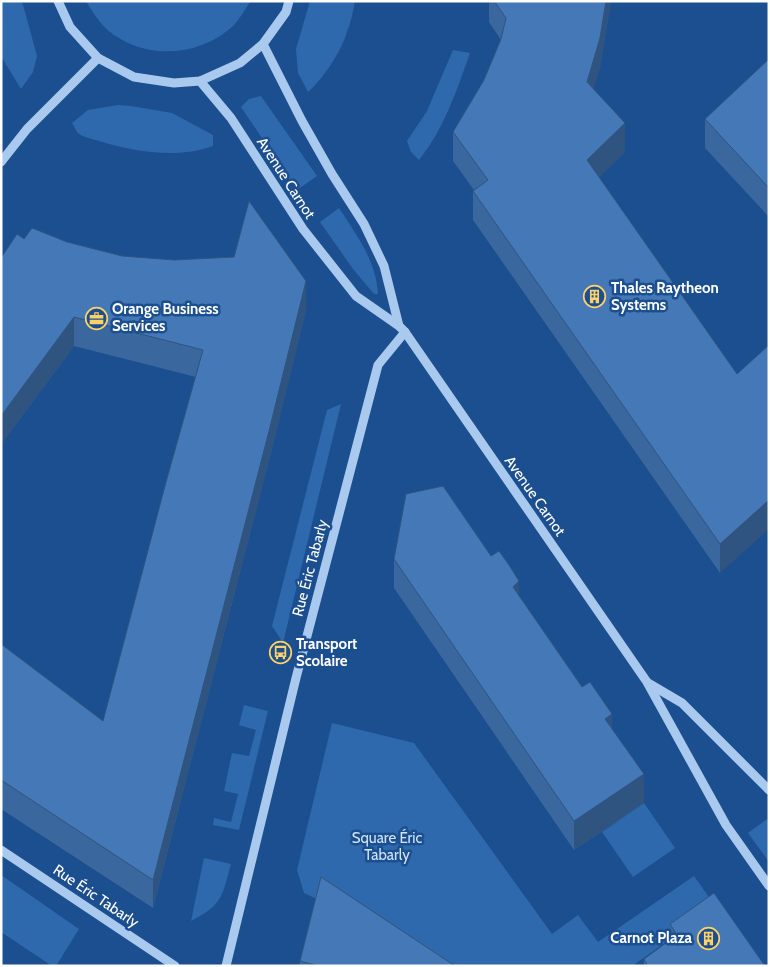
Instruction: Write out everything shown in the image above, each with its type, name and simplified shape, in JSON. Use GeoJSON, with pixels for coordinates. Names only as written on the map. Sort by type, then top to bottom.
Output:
{"type":"FeatureCollection","features":[{"type":"Feature","properties":{"kind":"street"},"geometry":{"type":"LineString","coordinates":[[58,1],[70,27],[98,58],[134,76],[174,83],[200,80],[240,63],[263,44],[286,12],[289,1]]}},
{"type":"Feature","properties":{"kind":"street","name":"Avenue Carnot"},"geometry":{"type":"LineString","coordinates":[[263,44],[302,121],[332,174],[364,224],[384,266],[402,329],[647,682],[726,825],[769,886]]}},
{"type":"Feature","properties":{"kind":"street"},"geometry":{"type":"LineString","coordinates":[[1,162],[27,129],[98,58]]}},
{"type":"Feature","properties":{"kind":"street","name":"Avenue Carnot"},"geometry":{"type":"LineString","coordinates":[[200,80],[231,118],[303,229],[356,296],[402,329]]}},
{"type":"Feature","properties":{"kind":"street","name":"Rue Éric Tabarly"},"geometry":{"type":"LineString","coordinates":[[226,966],[299,668],[378,365],[402,329]]}},
{"type":"Feature","properties":{"kind":"street","name":"Avenue Carnot"},"geometry":{"type":"LineString","coordinates":[[647,682],[682,703],[769,790]]}},
{"type":"Feature","properties":{"kind":"street","name":"Rue Éric Tabarly"},"geometry":{"type":"LineString","coordinates":[[1,850],[175,966]]}},
{"type":"Feature","properties":{"kind":"green space"},"geometry":{"type":"Polygon","coordinates":[[[1,1],[22,1],[37,56],[33,72],[21,89],[1,56],[1,1]]]}},
{"type":"Feature","properties":{"kind":"green space"},"geometry":{"type":"Polygon","coordinates":[[[86,1],[251,1],[233,26],[207,43],[178,51],[163,51],[133,45],[114,35],[100,22],[86,1]]]}},
{"type":"Feature","properties":{"kind":"green space"},"geometry":{"type":"Polygon","coordinates":[[[310,1],[355,1],[350,24],[336,56],[325,73],[308,92],[298,73],[296,49],[310,1]]]}},
{"type":"Feature","properties":{"kind":"green space"},"geometry":{"type":"Polygon","coordinates":[[[453,50],[470,53],[443,122],[419,160],[411,152],[407,141],[427,111],[453,50]]]}},
{"type":"Feature","properties":{"kind":"green space"},"geometry":{"type":"Polygon","coordinates":[[[261,96],[317,176],[297,190],[241,107],[249,99],[261,96]]]}},
{"type":"Feature","properties":{"kind":"green space"},"geometry":{"type":"Polygon","coordinates":[[[118,105],[172,113],[213,135],[213,146],[199,150],[171,153],[141,151],[85,137],[78,133],[72,123],[88,110],[118,105]]]}},
{"type":"Feature","properties":{"kind":"green space"},"geometry":{"type":"Polygon","coordinates":[[[339,208],[370,259],[378,294],[374,294],[353,269],[320,222],[339,208]]]}},
{"type":"Feature","properties":{"kind":"green space"},"geometry":{"type":"Polygon","coordinates":[[[341,404],[283,643],[272,626],[327,410],[341,404]]]}},
{"type":"Feature","properties":{"kind":"green space"},"geometry":{"type":"Polygon","coordinates":[[[244,705],[268,711],[239,830],[213,825],[214,818],[231,822],[238,794],[224,791],[232,753],[249,756],[256,730],[239,725],[244,705]]]}},
{"type":"Feature","properties":{"kind":"green space","name":"Square Éric Tabarly"},"geometry":{"type":"Polygon","coordinates":[[[332,723],[414,743],[552,934],[578,915],[598,942],[694,876],[716,907],[632,966],[418,966],[321,901],[304,893],[297,870],[332,723]]]}},
{"type":"Feature","properties":{"kind":"green space"},"geometry":{"type":"Polygon","coordinates":[[[644,803],[675,848],[633,877],[602,832],[644,803]]]}},
{"type":"Feature","properties":{"kind":"green space"},"geometry":{"type":"Polygon","coordinates":[[[767,819],[769,822],[769,862],[748,833],[767,819]]]}},
{"type":"Feature","properties":{"kind":"green space"},"geometry":{"type":"Polygon","coordinates":[[[204,858],[231,864],[220,898],[209,910],[191,921],[204,858]]]}},
{"type":"Feature","properties":{"kind":"green space"},"geometry":{"type":"Polygon","coordinates":[[[1,875],[79,929],[56,966],[52,966],[1,932],[1,875]]]}},
{"type":"Feature","properties":{"kind":"building","name":"Thales Raytheon Systems"},"geometry":{"type":"Polygon","coordinates":[[[494,1],[606,1],[600,38],[587,82],[625,123],[587,160],[737,374],[769,345],[769,500],[720,544],[473,191],[488,180],[453,132],[484,80],[501,39],[506,18],[494,1]]]}},
{"type":"Feature","properties":{"kind":"building"},"geometry":{"type":"Polygon","coordinates":[[[769,59],[769,188],[705,119],[769,59]]]}},
{"type":"Feature","properties":{"kind":"building"},"geometry":{"type":"Polygon","coordinates":[[[249,201],[306,281],[153,880],[1,780],[1,644],[103,721],[203,350],[74,317],[1,416],[1,258],[17,234],[24,239],[32,228],[67,242],[122,256],[174,260],[234,257],[249,201]]]}},
{"type":"Feature","properties":{"kind":"building"},"geometry":{"type":"Polygon","coordinates":[[[443,486],[491,556],[499,551],[509,565],[519,581],[513,587],[582,687],[590,682],[612,714],[605,719],[644,774],[574,821],[394,559],[406,494],[443,486]]]}},
{"type":"Feature","properties":{"kind":"building"},"geometry":{"type":"Polygon","coordinates":[[[321,877],[455,966],[319,966],[300,961],[321,877]]]}},
{"type":"Feature","properties":{"kind":"building"},"geometry":{"type":"Polygon","coordinates":[[[714,893],[765,966],[648,966],[644,959],[677,935],[670,924],[714,893]]]}},
{"type":"Feature","properties":{"kind":"place","name":"Thales Raytheon Systems"},"geometry":{"type":"Point","coordinates":[595,297]}},
{"type":"Feature","properties":{"kind":"place","name":"Orange Business Services"},"geometry":{"type":"Point","coordinates":[96,318]}},
{"type":"Feature","properties":{"kind":"place","name":"Transport Scolaire"},"geometry":{"type":"Point","coordinates":[280,653]}},
{"type":"Feature","properties":{"kind":"place","name":"Carnot Plaza"},"geometry":{"type":"Point","coordinates":[708,938]}}]}
